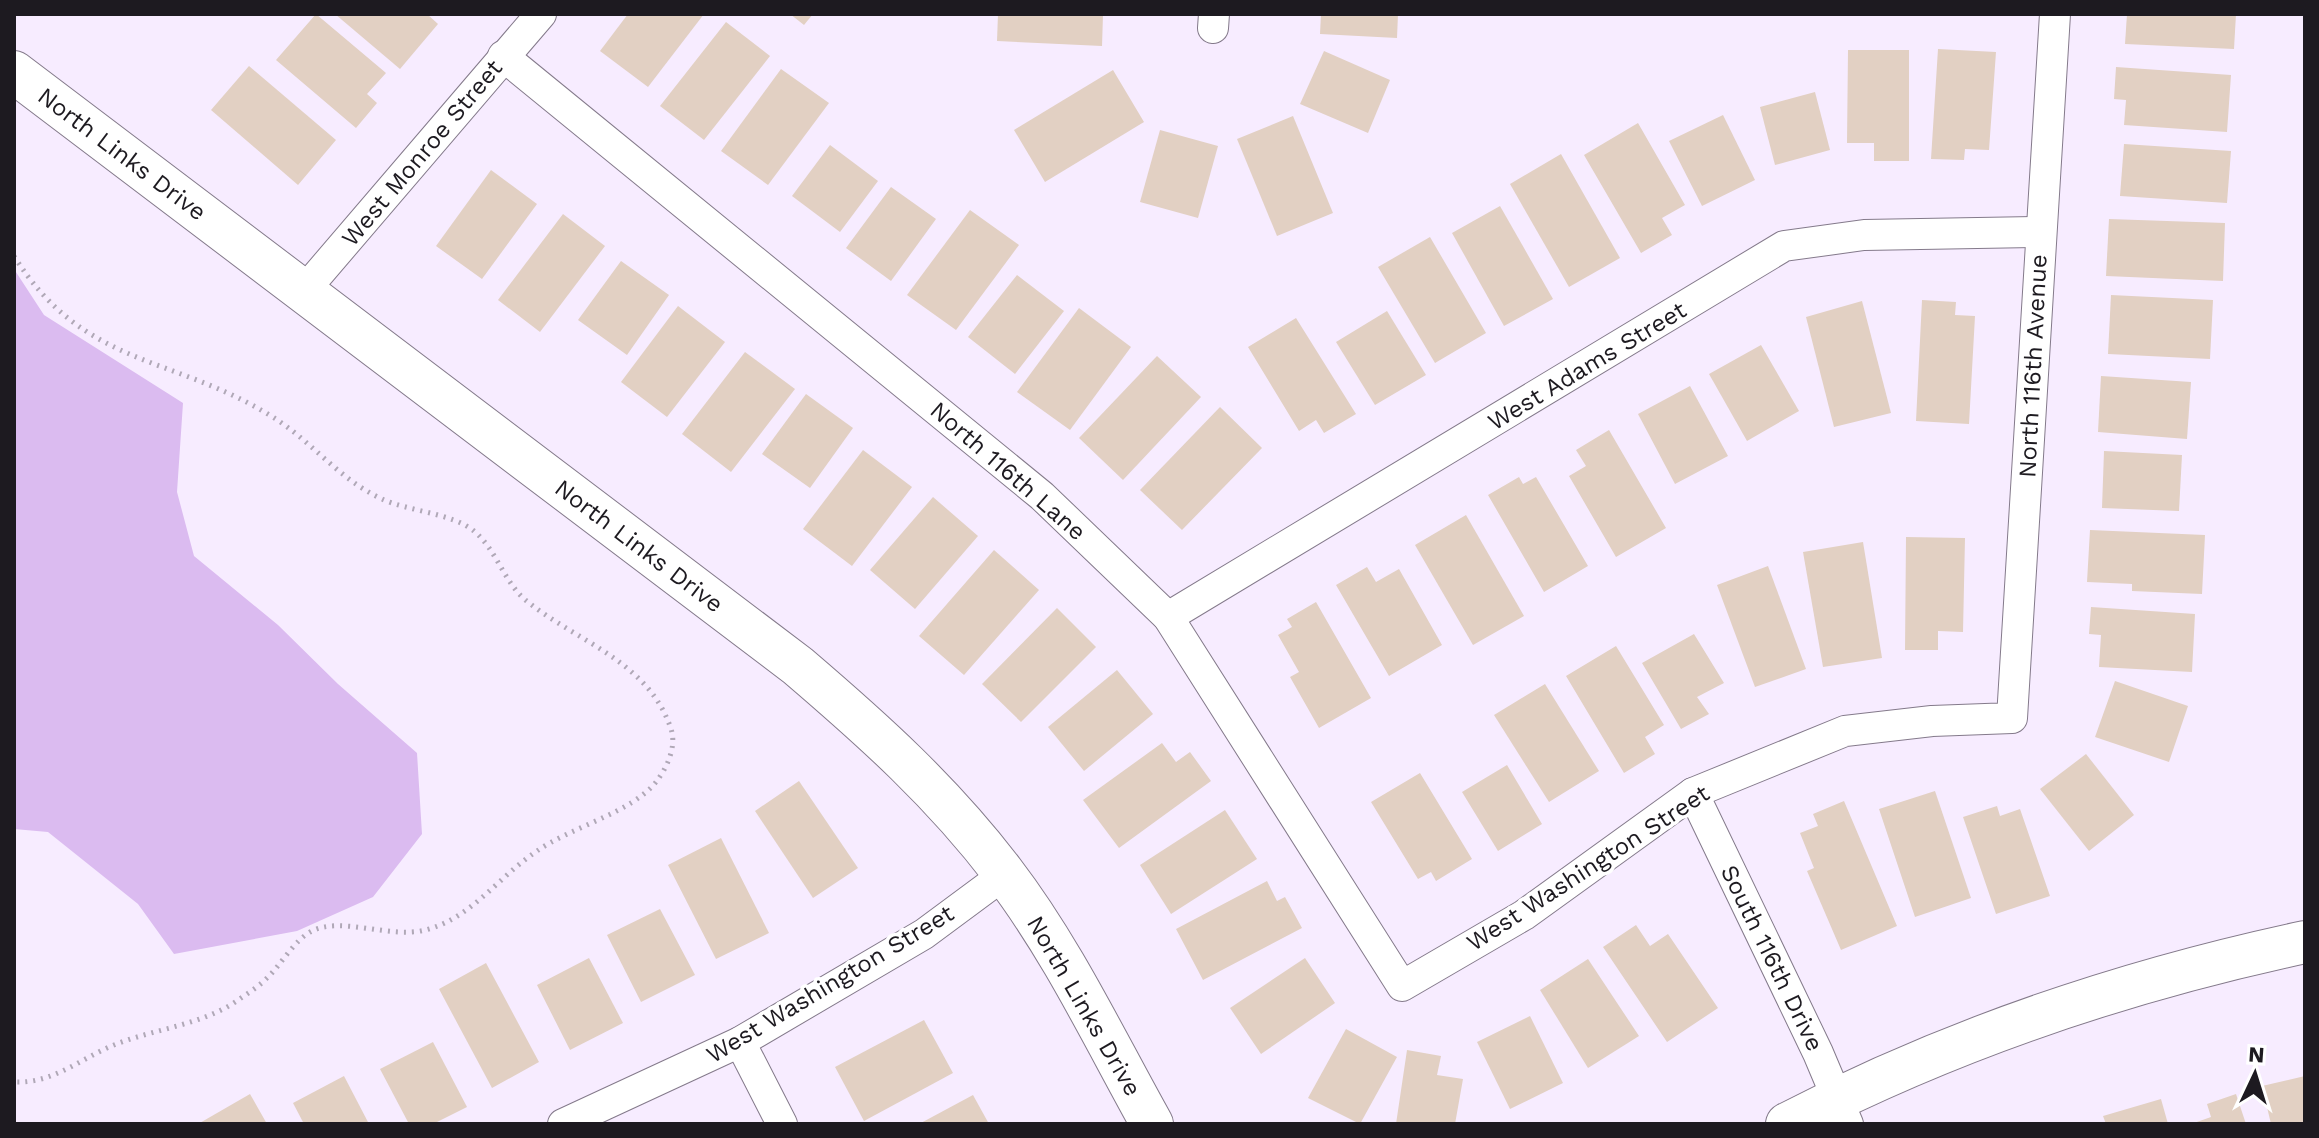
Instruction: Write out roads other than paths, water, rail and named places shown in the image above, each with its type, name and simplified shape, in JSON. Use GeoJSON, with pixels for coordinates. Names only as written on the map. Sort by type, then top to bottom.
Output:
{"type":"FeatureCollection","features":[{"type":"Feature","properties":{"kind":"street","name":"West Monroe Street"},"geometry":{"type":"LineString","coordinates":[[303,292],[541,14]]}},
{"type":"Feature","properties":{"kind":"street","name":"North 116th Avenue"},"geometry":{"type":"LineString","coordinates":[[2012,718],[2055,14]]}},
{"type":"Feature","properties":{"kind":"street","name":"North 116th Lane"},"geometry":{"type":"LineString","coordinates":[[503,56],[1042,496],[1168,617],[1402,986]]}},
{"type":"Feature","properties":{"kind":"street","name":"North Links Drive"},"geometry":{"type":"LineString","coordinates":[[14,72],[798,666],[905,759],[1005,874],[1094,1016],[1152,1124]]}},
{"type":"Feature","properties":{"kind":"street","name":"West Adams Street"},"geometry":{"type":"LineString","coordinates":[[1168,617],[1784,246],[1864,235],[2041,232]]}},
{"type":"Feature","properties":{"kind":"street","name":"West Washington Street"},"geometry":{"type":"LineString","coordinates":[[1402,986],[1524,915],[1693,793],[1845,731],[1932,721],[2012,718]]}},
{"type":"Feature","properties":{"kind":"street","name":"South 116th Drive"},"geometry":{"type":"LineString","coordinates":[[1693,793],[1843,1111]]}},
{"type":"Feature","properties":{"kind":"street","name":"West Washington Street"},"geometry":{"type":"LineString","coordinates":[[563,1124],[740,1042],[924,934],[1005,874]]}},
{"type":"Feature","properties":{"kind":"street"},"geometry":{"type":"LineString","coordinates":[[1787,1124],[1843,1111],[2081,999],[2305,942]]}},
{"type":"Feature","properties":{"kind":"street"},"geometry":{"type":"LineString","coordinates":[[740,1042],[782,1124]]}}]}
